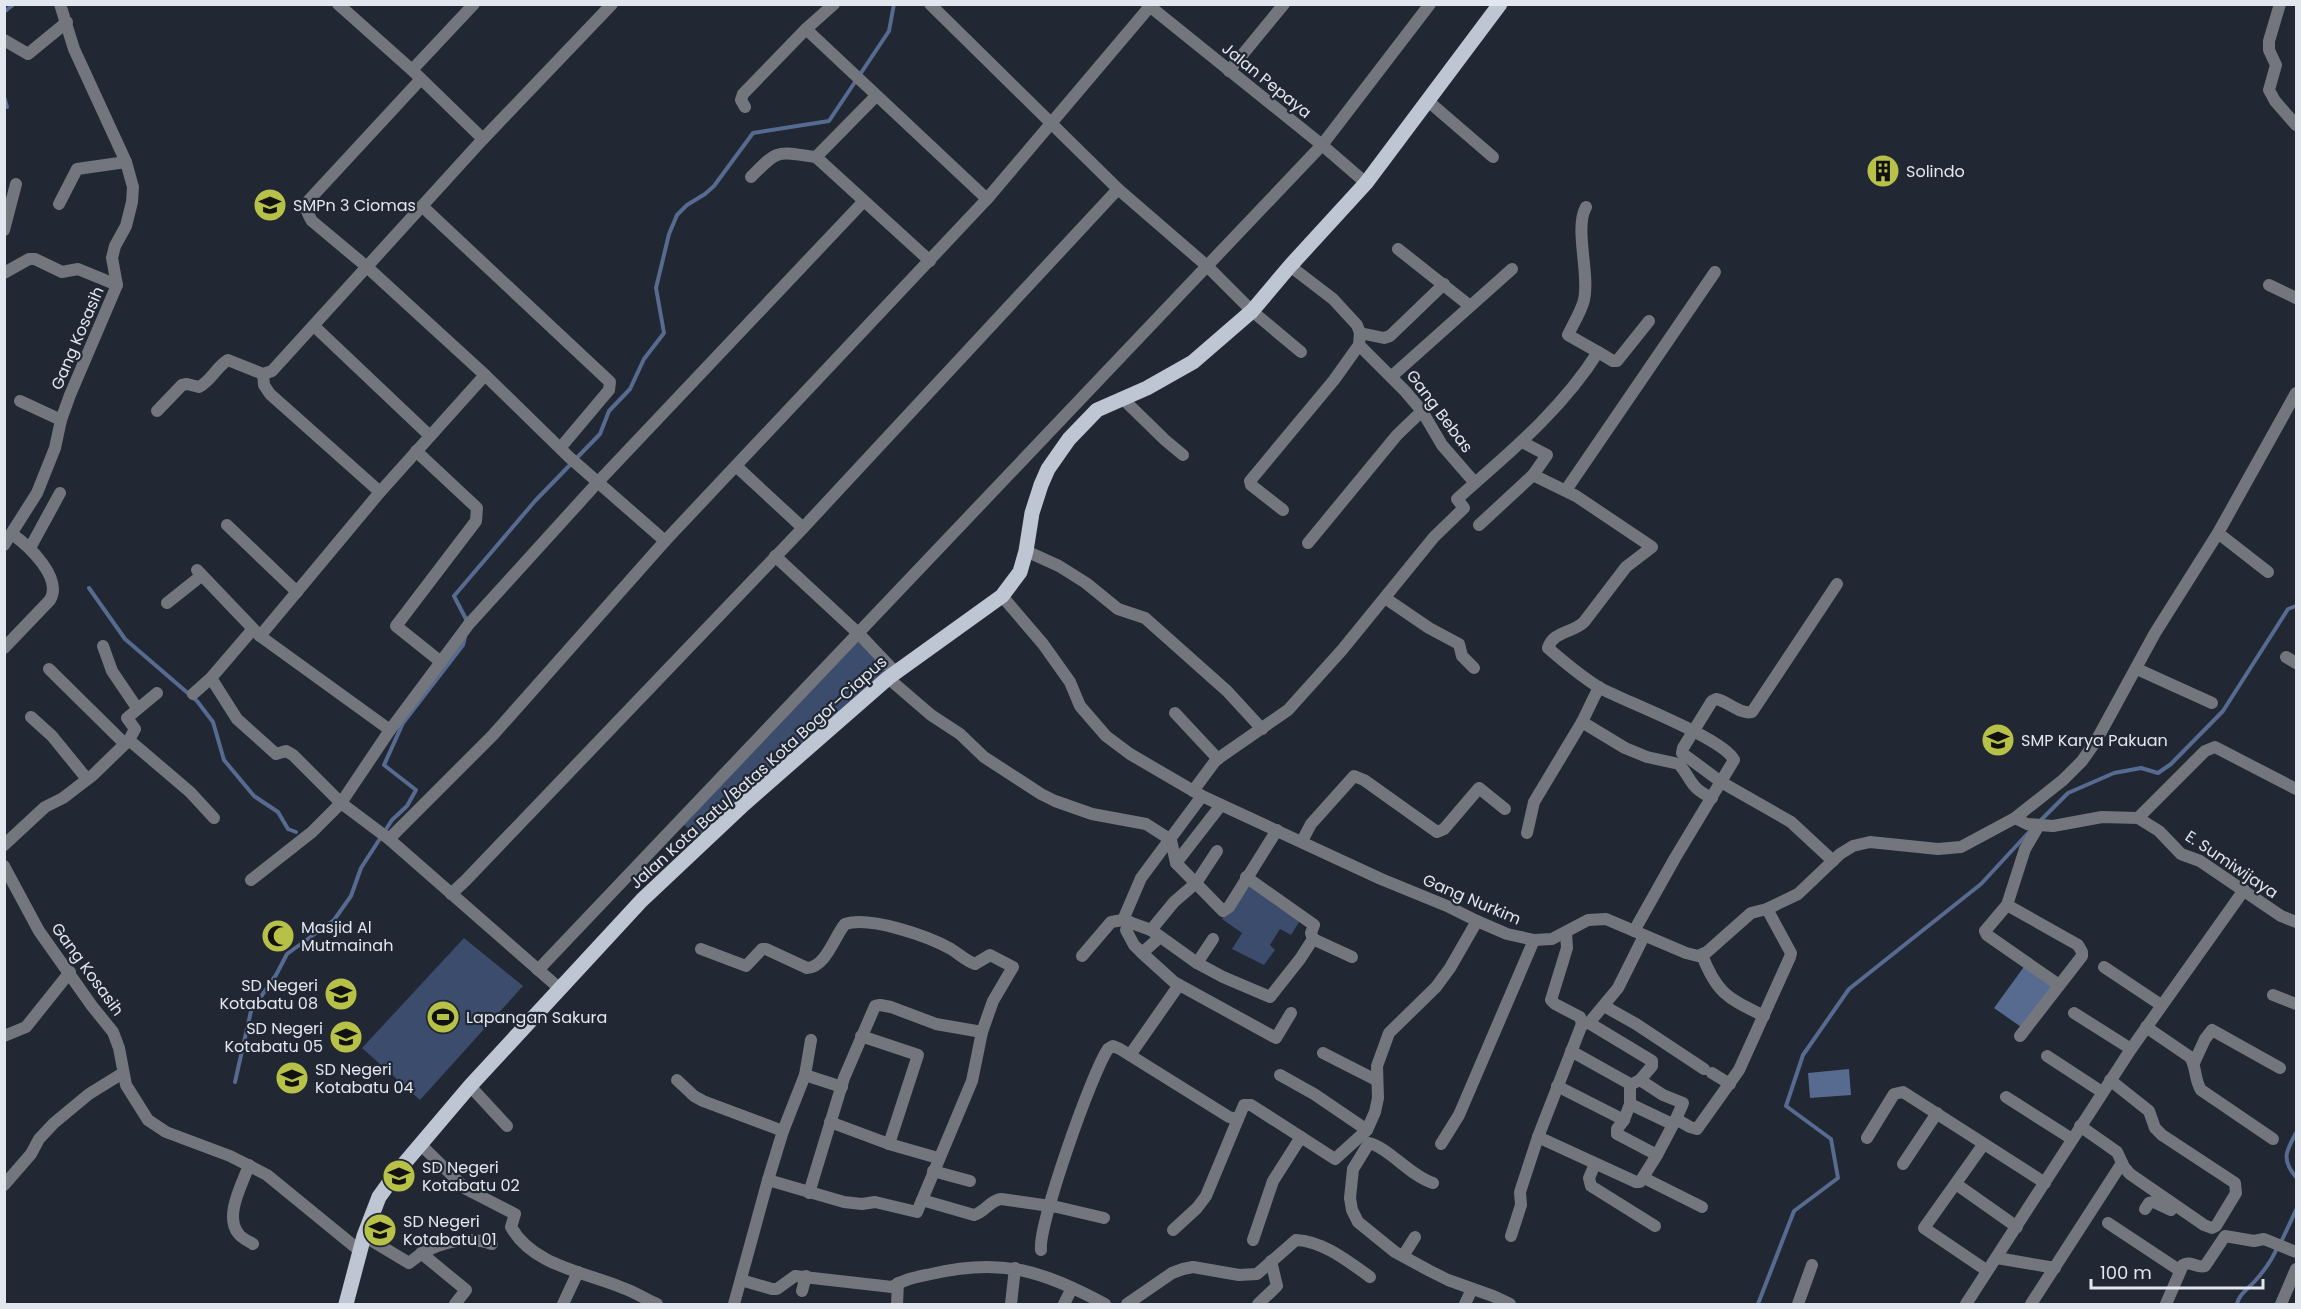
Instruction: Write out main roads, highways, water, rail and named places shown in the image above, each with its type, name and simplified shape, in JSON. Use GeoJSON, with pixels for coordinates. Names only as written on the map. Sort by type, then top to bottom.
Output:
{"type":"FeatureCollection","features":[{"type":"Feature","properties":{"kind":"main road","name":"Jalan Kota Batu/Batas Kota Bogor–Ciapus"},"geometry":{"type":"LineString","coordinates":[[346,1305],[362,1243],[380,1197],[397,1172],[470,1086],[642,900],[744,804],[892,676],[1002,596],[1017,578],[1026,551],[1032,513],[1041,485],[1060,451],[1097,410],[1193,362],[1252,311],[1365,183],[1500,4]]}},
{"type":"Feature","properties":{"kind":"waterway"},"geometry":{"type":"LineString","coordinates":[[4,12],[14,4]]}},
{"type":"Feature","properties":{"kind":"waterway"},"geometry":{"type":"LineString","coordinates":[[467,621],[454,596],[535,501],[600,434],[609,411],[630,389],[644,359],[664,333],[656,288],[669,234],[677,215],[714,186],[753,133],[829,121],[889,31],[894,4]]}},
{"type":"Feature","properties":{"kind":"waterway"},"geometry":{"type":"LineString","coordinates":[[4,97],[7,107]]}},
{"type":"Feature","properties":{"kind":"waterway"},"geometry":{"type":"LineString","coordinates":[[89,588],[125,639],[197,701],[213,722],[224,760],[254,796],[278,812],[288,829],[296,832]]}},
{"type":"Feature","properties":{"kind":"waterway"},"geometry":{"type":"LineString","coordinates":[[2040,821],[2068,793],[2114,773],[2141,768],[2158,773],[2171,764],[2223,711],[2288,609],[2296,606]]}},
{"type":"Feature","properties":{"kind":"waterway"},"geometry":{"type":"LineString","coordinates":[[235,1082],[251,1011],[276,975],[287,954],[334,920],[351,896],[361,868],[392,820],[407,806],[416,790],[384,765],[403,723],[463,645],[465,637]]}},
{"type":"Feature","properties":{"kind":"waterway"},"geometry":{"type":"LineString","coordinates":[[1758,1304],[1794,1211],[1838,1178],[1831,1139],[1786,1106],[1803,1055],[1849,989],[1981,884],[2030,831]]}},
{"type":"Feature","properties":{"kind":"waterway"},"geometry":{"type":"LineString","coordinates":[[2296,1133],[2287,1155],[2288,1165],[2296,1177]]}},
{"type":"Feature","properties":{"kind":"waterway"},"geometry":{"type":"LineString","coordinates":[[2282,1240],[2296,1210]]}},
{"type":"Feature","properties":{"kind":"waterway"},"geometry":{"type":"LineString","coordinates":[[2237,1304],[2242,1294],[2265,1269],[2277,1248]]}},
{"type":"Feature","properties":{"kind":"place","name":"Solindo"},"geometry":{"type":"Point","coordinates":[1883,171]}},
{"type":"Feature","properties":{"kind":"place","name":"SMPn 3 Ciomas"},"geometry":{"type":"Point","coordinates":[270,205]}},
{"type":"Feature","properties":{"kind":"place","name":"SMP Karya Pakuan"},"geometry":{"type":"Point","coordinates":[1998,740]}},
{"type":"Feature","properties":{"kind":"place","name":"Masjid Al Mutmainah"},"geometry":{"type":"Point","coordinates":[278,936]}},
{"type":"Feature","properties":{"kind":"place","name":"SD Negeri Kotabatu 08"},"geometry":{"type":"Point","coordinates":[341,994]}},
{"type":"Feature","properties":{"kind":"place","name":"Lapangan Sakura"},"geometry":{"type":"Point","coordinates":[443,1017]}},
{"type":"Feature","properties":{"kind":"place","name":"SD Negeri Kotabatu 05"},"geometry":{"type":"Point","coordinates":[346,1037]}},
{"type":"Feature","properties":{"kind":"place","name":"SD Negeri Kotabatu 04"},"geometry":{"type":"Point","coordinates":[292,1078]}},
{"type":"Feature","properties":{"kind":"place","name":"SD Negeri Kotabatu 02"},"geometry":{"type":"Point","coordinates":[399,1176]}},
{"type":"Feature","properties":{"kind":"place","name":"SD Negeri Kotabatu 01"},"geometry":{"type":"Point","coordinates":[380,1230]}}]}
